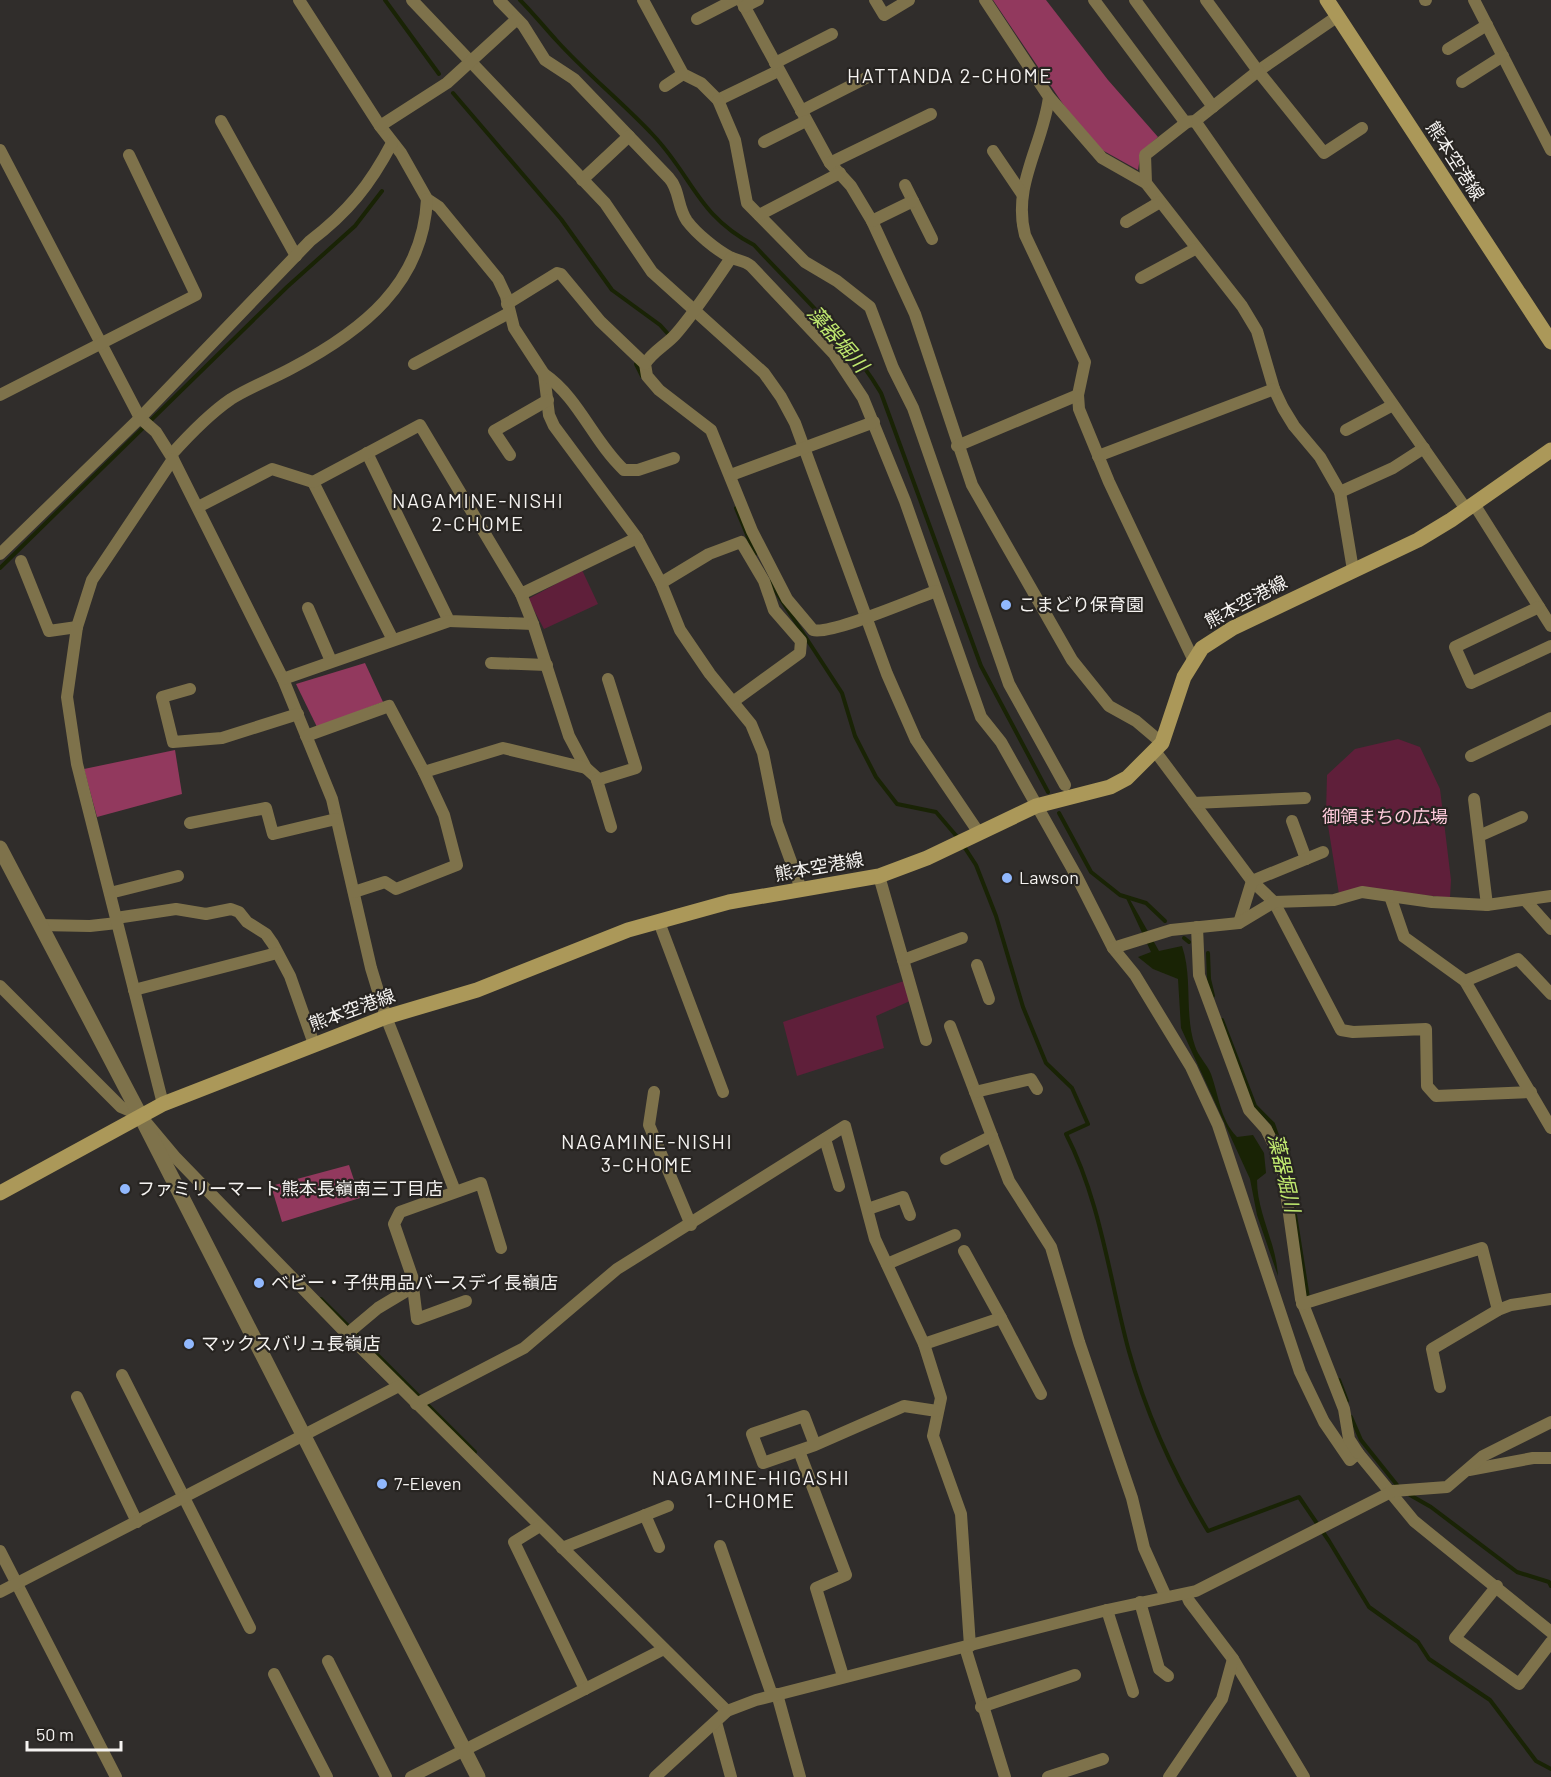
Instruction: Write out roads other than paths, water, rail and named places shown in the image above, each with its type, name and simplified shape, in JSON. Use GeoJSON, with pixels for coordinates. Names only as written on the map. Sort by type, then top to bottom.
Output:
{"type":"FeatureCollection","features":[{"type":"Feature","properties":{"kind":"main road","name":"熊本空港線"},"geometry":{"type":"LineString","coordinates":[[1327,0],[1551,342]]}},
{"type":"Feature","properties":{"kind":"main road","name":"熊本空港線"},"geometry":{"type":"LineString","coordinates":[[0,1193],[163,1104],[386,1017],[477,990],[628,930],[729,902],[879,876],[953,846],[1036,806],[1110,787],[1127,778],[1158,747],[1184,677],[1193,659],[1202,648],[1233,628],[1418,540],[1551,450]]}},
{"type":"Feature","properties":{"kind":"street"},"geometry":{"type":"LineString","coordinates":[[299,0],[427,199],[439,207],[498,279],[514,328],[544,374],[562,386],[597,438],[624,470],[638,470],[674,458]]}},
{"type":"Feature","properties":{"kind":"street"},"geometry":{"type":"LineString","coordinates":[[412,0],[611,211],[652,272],[749,359],[773,385],[789,410],[887,674],[916,740],[974,836]]}},
{"type":"Feature","properties":{"kind":"street"},"geometry":{"type":"LineString","coordinates":[[499,0],[516,19],[545,60],[574,79],[673,182],[685,218],[730,258],[742,260],[751,266],[834,354],[863,398],[874,422],[981,717],[1001,742],[1077,877],[1113,948],[1136,975],[1191,1067],[1218,1125],[1300,1372],[1324,1422],[1350,1460],[1359,1453]]}},
{"type":"Feature","properties":{"kind":"street"},"geometry":{"type":"LineString","coordinates":[[643,0],[683,74],[700,83],[718,100],[735,140],[747,203],[805,262],[854,293],[874,313],[893,368],[913,408],[1009,684],[1065,785]]}},
{"type":"Feature","properties":{"kind":"street"},"geometry":{"type":"LineString","coordinates":[[697,19],[740,2],[758,0]]}},
{"type":"Feature","properties":{"kind":"street"},"geometry":{"type":"LineString","coordinates":[[875,0],[884,15],[909,0]]}},
{"type":"Feature","properties":{"kind":"street"},"geometry":{"type":"LineString","coordinates":[[985,0],[1049,97],[1102,158],[1146,183],[1195,249],[1235,297],[1254,326],[1274,389],[1294,426],[1329,470],[1340,492],[1353,570]]}},
{"type":"Feature","properties":{"kind":"street"},"geometry":{"type":"LineString","coordinates":[[1094,0],[1182,120],[1191,121],[1424,448],[1470,506],[1551,626]]}},
{"type":"Feature","properties":{"kind":"street"},"geometry":{"type":"LineString","coordinates":[[1135,0],[1213,106]]}},
{"type":"Feature","properties":{"kind":"street"},"geometry":{"type":"LineString","coordinates":[[1206,0],[1258,71],[1324,153],[1362,128]]}},
{"type":"Feature","properties":{"kind":"street"},"geometry":{"type":"LineString","coordinates":[[1474,0],[1551,150]]}},
{"type":"Feature","properties":{"kind":"street"},"geometry":{"type":"LineString","coordinates":[[740,2],[830,163],[840,173],[872,221],[915,314],[957,446],[972,484],[1072,660],[1109,706],[1136,721],[1158,747],[1194,803],[1252,882],[1274,902],[1341,1030],[1353,1032],[1426,1029],[1427,1086],[1436,1096],[1532,1092]]}},
{"type":"Feature","properties":{"kind":"street"},"geometry":{"type":"LineString","coordinates":[[1146,183],[1145,155],[1258,71],[1338,16]]}},
{"type":"Feature","properties":{"kind":"street"},"geometry":{"type":"LineString","coordinates":[[380,126],[447,83],[516,19]]}},
{"type":"Feature","properties":{"kind":"street"},"geometry":{"type":"LineString","coordinates":[[1448,49],[1487,25]]}},
{"type":"Feature","properties":{"kind":"street"},"geometry":{"type":"LineString","coordinates":[[718,100],[832,34]]}},
{"type":"Feature","properties":{"kind":"street"},"geometry":{"type":"LineString","coordinates":[[1462,82],[1503,56]]}},
{"type":"Feature","properties":{"kind":"street"},"geometry":{"type":"LineString","coordinates":[[665,86],[683,74]]}},
{"type":"Feature","properties":{"kind":"street"},"geometry":{"type":"LineString","coordinates":[[764,142],[866,78]]}},
{"type":"Feature","properties":{"kind":"street"},"geometry":{"type":"LineString","coordinates":[[1049,97],[1022,194],[1021,215],[1025,235],[1085,362],[1078,394],[1079,409],[1098,456],[1193,659]]}},
{"type":"Feature","properties":{"kind":"street"},"geometry":{"type":"LineString","coordinates":[[830,163],[931,114]]}},
{"type":"Feature","properties":{"kind":"street"},"geometry":{"type":"LineString","coordinates":[[220,121],[296,255]]}},
{"type":"Feature","properties":{"kind":"street"},"geometry":{"type":"LineString","coordinates":[[582,180],[629,136]]}},
{"type":"Feature","properties":{"kind":"street"},"geometry":{"type":"LineString","coordinates":[[0,554],[140,418],[310,240],[338,220],[373,179],[392,142]]}},
{"type":"Feature","properties":{"kind":"street"},"geometry":{"type":"LineString","coordinates":[[0,150],[99,345],[140,418],[156,432],[172,457],[283,679],[332,800],[371,968],[386,1017],[455,1191]]}},
{"type":"Feature","properties":{"kind":"street"},"geometry":{"type":"LineString","coordinates":[[993,152],[1022,194]]}},
{"type":"Feature","properties":{"kind":"street"},"geometry":{"type":"LineString","coordinates":[[0,395],[196,295],[129,154]]}},
{"type":"Feature","properties":{"kind":"street"},"geometry":{"type":"LineString","coordinates":[[759,215],[840,173]]}},
{"type":"Feature","properties":{"kind":"street"},"geometry":{"type":"LineString","coordinates":[[905,184],[932,239]]}},
{"type":"Feature","properties":{"kind":"street"},"geometry":{"type":"LineString","coordinates":[[163,1104],[77,764],[68,718],[67,697],[77,627],[92,580],[172,457],[230,400],[331,346],[377,310],[400,284],[410,267],[426,217],[427,199]]}},
{"type":"Feature","properties":{"kind":"street"},"geometry":{"type":"LineString","coordinates":[[872,221],[913,201]]}},
{"type":"Feature","properties":{"kind":"street"},"geometry":{"type":"LineString","coordinates":[[1126,222],[1160,202]]}},
{"type":"Feature","properties":{"kind":"street"},"geometry":{"type":"LineString","coordinates":[[1141,278],[1195,249]]}},
{"type":"Feature","properties":{"kind":"street"},"geometry":{"type":"LineString","coordinates":[[645,364],[694,312],[730,258]]}},
{"type":"Feature","properties":{"kind":"street"},"geometry":{"type":"LineString","coordinates":[[414,364],[508,308],[557,273],[561,273],[600,321],[645,364],[647,376],[659,390],[711,430],[752,531],[787,599],[807,625],[818,631],[867,617],[936,591]]}},
{"type":"Feature","properties":{"kind":"street"},"geometry":{"type":"LineString","coordinates":[[544,374],[549,415],[554,426],[637,538],[661,583],[680,630],[710,674],[734,700],[751,724],[763,753],[777,823],[801,889]]}},
{"type":"Feature","properties":{"kind":"street"},"geometry":{"type":"LineString","coordinates":[[1098,456],[1274,389]]}},
{"type":"Feature","properties":{"kind":"street"},"geometry":{"type":"LineString","coordinates":[[957,446],[1078,394]]}},
{"type":"Feature","properties":{"kind":"street"},"geometry":{"type":"LineString","coordinates":[[510,455],[494,431],[548,400]]}},
{"type":"Feature","properties":{"kind":"street"},"geometry":{"type":"LineString","coordinates":[[1346,430],[1393,405]]}},
{"type":"Feature","properties":{"kind":"street"},"geometry":{"type":"LineString","coordinates":[[730,475],[804,450],[874,422]]}},
{"type":"Feature","properties":{"kind":"street"},"geometry":{"type":"LineString","coordinates":[[313,482],[420,425],[521,594],[547,665],[569,736],[586,768],[597,780],[611,827]]}},
{"type":"Feature","properties":{"kind":"street"},"geometry":{"type":"LineString","coordinates":[[1340,492],[1393,468],[1424,448]]}},
{"type":"Feature","properties":{"kind":"street"},"geometry":{"type":"LineString","coordinates":[[367,453],[449,621]]}},
{"type":"Feature","properties":{"kind":"street"},"geometry":{"type":"LineString","coordinates":[[198,507],[272,469],[313,482],[393,640]]}},
{"type":"Feature","properties":{"kind":"street"},"geometry":{"type":"LineString","coordinates":[[521,594],[637,538]]}},
{"type":"Feature","properties":{"kind":"street"},"geometry":{"type":"LineString","coordinates":[[661,583],[709,554],[741,542],[764,581],[774,610],[801,641],[800,653],[734,700]]}},
{"type":"Feature","properties":{"kind":"street"},"geometry":{"type":"LineString","coordinates":[[21,561],[49,631],[77,627]]}},
{"type":"Feature","properties":{"kind":"street"},"geometry":{"type":"LineString","coordinates":[[1539,607],[1455,647],[1471,683],[1551,646]]}},
{"type":"Feature","properties":{"kind":"street"},"geometry":{"type":"LineString","coordinates":[[308,608],[331,661]]}},
{"type":"Feature","properties":{"kind":"street"},"geometry":{"type":"LineString","coordinates":[[283,679],[449,621],[533,624]]}},
{"type":"Feature","properties":{"kind":"street"},"geometry":{"type":"LineString","coordinates":[[491,663],[547,665]]}},
{"type":"Feature","properties":{"kind":"street"},"geometry":{"type":"LineString","coordinates":[[597,780],[636,768],[608,678]]}},
{"type":"Feature","properties":{"kind":"street"},"geometry":{"type":"LineString","coordinates":[[190,688],[162,697],[173,742],[222,738],[298,714]]}},
{"type":"Feature","properties":{"kind":"street"},"geometry":{"type":"LineString","coordinates":[[306,736],[389,706],[444,815],[457,865],[396,889],[386,882],[354,892]]}},
{"type":"Feature","properties":{"kind":"street"},"geometry":{"type":"LineString","coordinates":[[1472,756],[1551,718]]}},
{"type":"Feature","properties":{"kind":"street"},"geometry":{"type":"LineString","coordinates":[[424,772],[503,748],[586,768]]}},
{"type":"Feature","properties":{"kind":"street"},"geometry":{"type":"LineString","coordinates":[[1194,803],[1305,798]]}},
{"type":"Feature","properties":{"kind":"street"},"geometry":{"type":"LineString","coordinates":[[1474,799],[1487,905]]}},
{"type":"Feature","properties":{"kind":"street"},"geometry":{"type":"LineString","coordinates":[[190,823],[266,807],[273,834],[336,819]]}},
{"type":"Feature","properties":{"kind":"street"},"geometry":{"type":"LineString","coordinates":[[1479,837],[1521,816]]}},
{"type":"Feature","properties":{"kind":"street"},"geometry":{"type":"LineString","coordinates":[[1292,821],[1306,859]]}},
{"type":"Feature","properties":{"kind":"street"},"geometry":{"type":"LineString","coordinates":[[0,848],[140,1115],[478,1777]]}},
{"type":"Feature","properties":{"kind":"street"},"geometry":{"type":"LineString","coordinates":[[1239,923],[1252,882],[1323,852]]}},
{"type":"Feature","properties":{"kind":"street"},"geometry":{"type":"LineString","coordinates":[[110,893],[178,876]]}},
{"type":"Feature","properties":{"kind":"street"},"geometry":{"type":"LineString","coordinates":[[879,876],[926,1040]]}},
{"type":"Feature","properties":{"kind":"street"},"geometry":{"type":"LineString","coordinates":[[1113,948],[1171,930],[1239,923],[1274,902],[1334,900],[1362,892],[1487,905],[1551,896]]}},
{"type":"Feature","properties":{"kind":"street"},"geometry":{"type":"LineString","coordinates":[[1390,896],[1404,937],[1466,981],[1551,1128]]}},
{"type":"Feature","properties":{"kind":"street"},"geometry":{"type":"LineString","coordinates":[[1525,900],[1551,929]]}},
{"type":"Feature","properties":{"kind":"street"},"geometry":{"type":"LineString","coordinates":[[40,925],[90,926],[160,910],[176,909],[206,914],[231,909],[239,912],[247,922],[266,934],[277,953],[290,976],[314,1044]]}},
{"type":"Feature","properties":{"kind":"street"},"geometry":{"type":"LineString","coordinates":[[659,922],[723,1092]]}},
{"type":"Feature","properties":{"kind":"street"},"geometry":{"type":"LineString","coordinates":[[1197,927],[1198,975],[1249,1110],[1266,1129],[1283,1171],[1302,1304],[1344,1409],[1350,1439],[1359,1453],[1393,1491],[1398,1505],[1414,1521],[1551,1632]]}},
{"type":"Feature","properties":{"kind":"street"},"geometry":{"type":"LineString","coordinates":[[903,960],[962,938]]}},
{"type":"Feature","properties":{"kind":"street"},"geometry":{"type":"LineString","coordinates":[[134,990],[244,964],[277,953]]}},
{"type":"Feature","properties":{"kind":"street"},"geometry":{"type":"LineString","coordinates":[[1466,981],[1518,959],[1551,994]]}},
{"type":"Feature","properties":{"kind":"street"},"geometry":{"type":"LineString","coordinates":[[977,964],[989,999]]}},
{"type":"Feature","properties":{"kind":"street"},"geometry":{"type":"LineString","coordinates":[[0,986],[121,1107],[140,1115],[176,1158],[346,1334],[728,1711]]}},
{"type":"Feature","properties":{"kind":"street"},"geometry":{"type":"LineString","coordinates":[[950,1026],[1009,1181],[1051,1247],[1079,1342],[1132,1498],[1144,1548],[1166,1597]]}},
{"type":"Feature","properties":{"kind":"street"},"geometry":{"type":"LineString","coordinates":[[975,1092],[1031,1079],[1037,1089]]}},
{"type":"Feature","properties":{"kind":"street"},"geometry":{"type":"LineString","coordinates":[[654,1092],[649,1125],[691,1225]]}},
{"type":"Feature","properties":{"kind":"street"},"geometry":{"type":"LineString","coordinates":[[417,1404],[524,1348],[546,1332],[617,1269],[691,1225],[845,1126],[875,1239],[924,1344],[940,1398],[933,1436],[961,1514],[967,1646],[981,1707],[1005,1777]]}},
{"type":"Feature","properties":{"kind":"street"},"geometry":{"type":"LineString","coordinates":[[946,1159],[992,1136]]}},
{"type":"Feature","properties":{"kind":"street"},"geometry":{"type":"LineString","coordinates":[[825,1139],[839,1186]]}},
{"type":"Feature","properties":{"kind":"street"},"geometry":{"type":"LineString","coordinates":[[466,1301],[417,1319],[413,1279],[394,1224],[395,1218],[400,1212],[481,1183],[501,1248]]}},
{"type":"Feature","properties":{"kind":"street"},"geometry":{"type":"LineString","coordinates":[[868,1209],[903,1197],[910,1215]]}},
{"type":"Feature","properties":{"kind":"street"},"geometry":{"type":"LineString","coordinates":[[887,1264],[955,1235]]}},
{"type":"Feature","properties":{"kind":"street"},"geometry":{"type":"LineString","coordinates":[[1302,1304],[1482,1248],[1498,1310]]}},
{"type":"Feature","properties":{"kind":"street"},"geometry":{"type":"LineString","coordinates":[[964,1251],[1041,1394]]}},
{"type":"Feature","properties":{"kind":"street"},"geometry":{"type":"LineString","coordinates":[[346,1334],[378,1308],[413,1287]]}},
{"type":"Feature","properties":{"kind":"street"},"geometry":{"type":"LineString","coordinates":[[1440,1387],[1432,1349],[1498,1310],[1511,1305],[1551,1299]]}},
{"type":"Feature","properties":{"kind":"street"},"geometry":{"type":"LineString","coordinates":[[924,1344],[1001,1318]]}},
{"type":"Feature","properties":{"kind":"street"},"geometry":{"type":"LineString","coordinates":[[122,1375],[250,1628]]}},
{"type":"Feature","properties":{"kind":"street"},"geometry":{"type":"LineString","coordinates":[[0,1592],[399,1386]]}},
{"type":"Feature","properties":{"kind":"street"},"geometry":{"type":"LineString","coordinates":[[77,1397],[137,1522]]}},
{"type":"Feature","properties":{"kind":"street"},"geometry":{"type":"LineString","coordinates":[[815,1445],[804,1416],[752,1434],[762,1463],[815,1445],[904,1406],[937,1411]]}},
{"type":"Feature","properties":{"kind":"street"},"geometry":{"type":"LineString","coordinates":[[655,1777],[728,1711],[774,1694],[843,1676],[1140,1602],[1186,1594],[1318,1531],[1393,1491],[1447,1487],[1484,1456],[1551,1422]]}},
{"type":"Feature","properties":{"kind":"street"},"geometry":{"type":"LineString","coordinates":[[799,1451],[846,1575],[816,1588],[843,1676]]}},
{"type":"Feature","properties":{"kind":"street"},"geometry":{"type":"LineString","coordinates":[[1467,1470],[1533,1458],[1551,1458]]}},
{"type":"Feature","properties":{"kind":"street"},"geometry":{"type":"LineString","coordinates":[[562,1548],[668,1506]]}},
{"type":"Feature","properties":{"kind":"street"},"geometry":{"type":"LineString","coordinates":[[645,1515],[659,1547]]}},
{"type":"Feature","properties":{"kind":"street"},"geometry":{"type":"LineString","coordinates":[[540,1526],[514,1542],[585,1689]]}},
{"type":"Feature","properties":{"kind":"street"},"geometry":{"type":"LineString","coordinates":[[720,1546],[774,1694],[800,1777]]}},
{"type":"Feature","properties":{"kind":"street"},"geometry":{"type":"LineString","coordinates":[[0,1551],[116,1777]]}},
{"type":"Feature","properties":{"kind":"street"},"geometry":{"type":"LineString","coordinates":[[1497,1586],[1455,1638],[1520,1684],[1551,1642]]}},
{"type":"Feature","properties":{"kind":"street"},"geometry":{"type":"LineString","coordinates":[[1186,1594],[1233,1659],[1304,1777]]}},
{"type":"Feature","properties":{"kind":"street"},"geometry":{"type":"LineString","coordinates":[[1140,1602],[1159,1669],[1168,1676]]}},
{"type":"Feature","properties":{"kind":"street"},"geometry":{"type":"LineString","coordinates":[[1107,1610],[1133,1692]]}},
{"type":"Feature","properties":{"kind":"street"},"geometry":{"type":"LineString","coordinates":[[411,1777],[664,1649]]}},
{"type":"Feature","properties":{"kind":"street"},"geometry":{"type":"LineString","coordinates":[[1169,1777],[1222,1700],[1233,1659]]}},
{"type":"Feature","properties":{"kind":"street"},"geometry":{"type":"LineString","coordinates":[[328,1661],[386,1777]]}},
{"type":"Feature","properties":{"kind":"street"},"geometry":{"type":"LineString","coordinates":[[274,1674],[327,1777]]}},
{"type":"Feature","properties":{"kind":"street"},"geometry":{"type":"LineString","coordinates":[[981,1707],[1075,1675]]}},
{"type":"Feature","properties":{"kind":"street"},"geometry":{"type":"LineString","coordinates":[[716,1722],[731,1777]]}},
{"type":"Feature","properties":{"kind":"street"},"geometry":{"type":"LineString","coordinates":[[1048,1777],[1103,1759]]}},
{"type":"Feature","properties":{"kind":"waterway"},"geometry":{"type":"LineString","coordinates":[[385,0],[439,74]]}},
{"type":"Feature","properties":{"kind":"waterway","name":"藻器堀川"},"geometry":{"type":"LineString","coordinates":[[520,0],[568,53],[653,135],[720,221],[754,245],[822,316],[868,373],[881,393],[981,666],[1048,792]]}},
{"type":"Feature","properties":{"kind":"waterway"},"geometry":{"type":"LineString","coordinates":[[453,93],[561,219],[612,290],[660,325],[669,335]]}},
{"type":"Feature","properties":{"kind":"waterway"},"geometry":{"type":"LineString","coordinates":[[0,568],[287,287],[355,226],[382,191]]}},
{"type":"Feature","properties":{"kind":"waterway"},"geometry":{"type":"LineString","coordinates":[[636,364],[642,376]]}},
{"type":"Feature","properties":{"kind":"waterway"},"geometry":{"type":"LineString","coordinates":[[736,508],[755,554]]}},
{"type":"Feature","properties":{"kind":"waterway"},"geometry":{"type":"LineString","coordinates":[[769,581],[842,693],[855,736],[876,777],[897,804],[936,812],[959,839]]}},
{"type":"Feature","properties":{"kind":"waterway","name":"藻器堀川"},"geometry":{"type":"LineString","coordinates":[[1059,813],[1091,872],[1120,895],[1146,903],[1165,921]]}},
{"type":"Feature","properties":{"kind":"waterway"},"geometry":{"type":"LineString","coordinates":[[963,845],[976,865],[996,916],[1023,1007],[1046,1063],[1072,1088],[1088,1124],[1066,1134],[1078,1159],[1096,1212],[1128,1348],[1143,1395],[1162,1442],[1208,1531],[1299,1497],[1369,1607],[1418,1642],[1429,1659],[1490,1700],[1536,1761],[1551,1769]]}},
{"type":"Feature","properties":{"kind":"waterway","name":"藻器堀川"},"geometry":{"type":"LineString","coordinates":[[1184,938],[1189,942]]}},
{"type":"Feature","properties":{"kind":"waterway","name":"藻器堀川"},"geometry":{"type":"LineString","coordinates":[[1208,953],[1209,979],[1213,996]]}},
{"type":"Feature","properties":{"kind":"waterway","name":"藻器堀川"},"geometry":{"type":"LineString","coordinates":[[1222,1020],[1255,1106],[1273,1124],[1287,1164]]}},
{"type":"Feature","properties":{"kind":"waterway","name":"藻器堀川"},"geometry":{"type":"LineString","coordinates":[[1291,1189],[1308,1298]]}},
{"type":"Feature","properties":{"kind":"waterway"},"geometry":{"type":"LineString","coordinates":[[321,1299],[475,1452]]}},
{"type":"Feature","properties":{"kind":"waterway","name":"藻器堀川"},"geometry":{"type":"LineString","coordinates":[[1339,1380],[1347,1401]]}},
{"type":"Feature","properties":{"kind":"waterway","name":"藻器堀川"},"geometry":{"type":"LineString","coordinates":[[1351,1417],[1361,1440],[1397,1485]]}},
{"type":"Feature","properties":{"kind":"waterway","name":"藻器堀川"},"geometry":{"type":"LineString","coordinates":[[1410,1495],[1431,1507],[1517,1572],[1549,1582],[1551,1586]]}},
{"type":"Feature","properties":{"kind":"place","name":"こまどり保育園"},"geometry":{"type":"Point","coordinates":[1006,605]}},
{"type":"Feature","properties":{"kind":"place","name":"Lawson"},"geometry":{"type":"Point","coordinates":[1007,878]}},
{"type":"Feature","properties":{"kind":"place","name":"ファミリーマート熊本長嶺南三丁目店"},"geometry":{"type":"Point","coordinates":[125,1189]}},
{"type":"Feature","properties":{"kind":"place","name":"ベビー・子供用品バースデイ長嶺店"},"geometry":{"type":"Point","coordinates":[259,1283]}},
{"type":"Feature","properties":{"kind":"place","name":"マックスバリュ長嶺店"},"geometry":{"type":"Point","coordinates":[189,1344]}},
{"type":"Feature","properties":{"kind":"place","name":"7-Eleven"},"geometry":{"type":"Point","coordinates":[382,1484]}},
{"type":"Feature","properties":{"kind":"district","name":"HATTANDA 2-CHOME"},"geometry":{"type":"Point","coordinates":[950,76]}},
{"type":"Feature","properties":{"kind":"district","name":"NAGAMINE-NISHI 2-CHOME"},"geometry":{"type":"Point","coordinates":[478,512]}},
{"type":"Feature","properties":{"kind":"district","name":"NAGAMINE-NISHI 3-CHOME"},"geometry":{"type":"Point","coordinates":[647,1154]}},
{"type":"Feature","properties":{"kind":"district","name":"NAGAMINE-HIGASHI 1-CHOME"},"geometry":{"type":"Point","coordinates":[751,1490]}},
{"type":"Feature","properties":{"kind":"park label","name":"御領まちの広場"},"geometry":{"type":"Point","coordinates":[1385,817]}}]}
